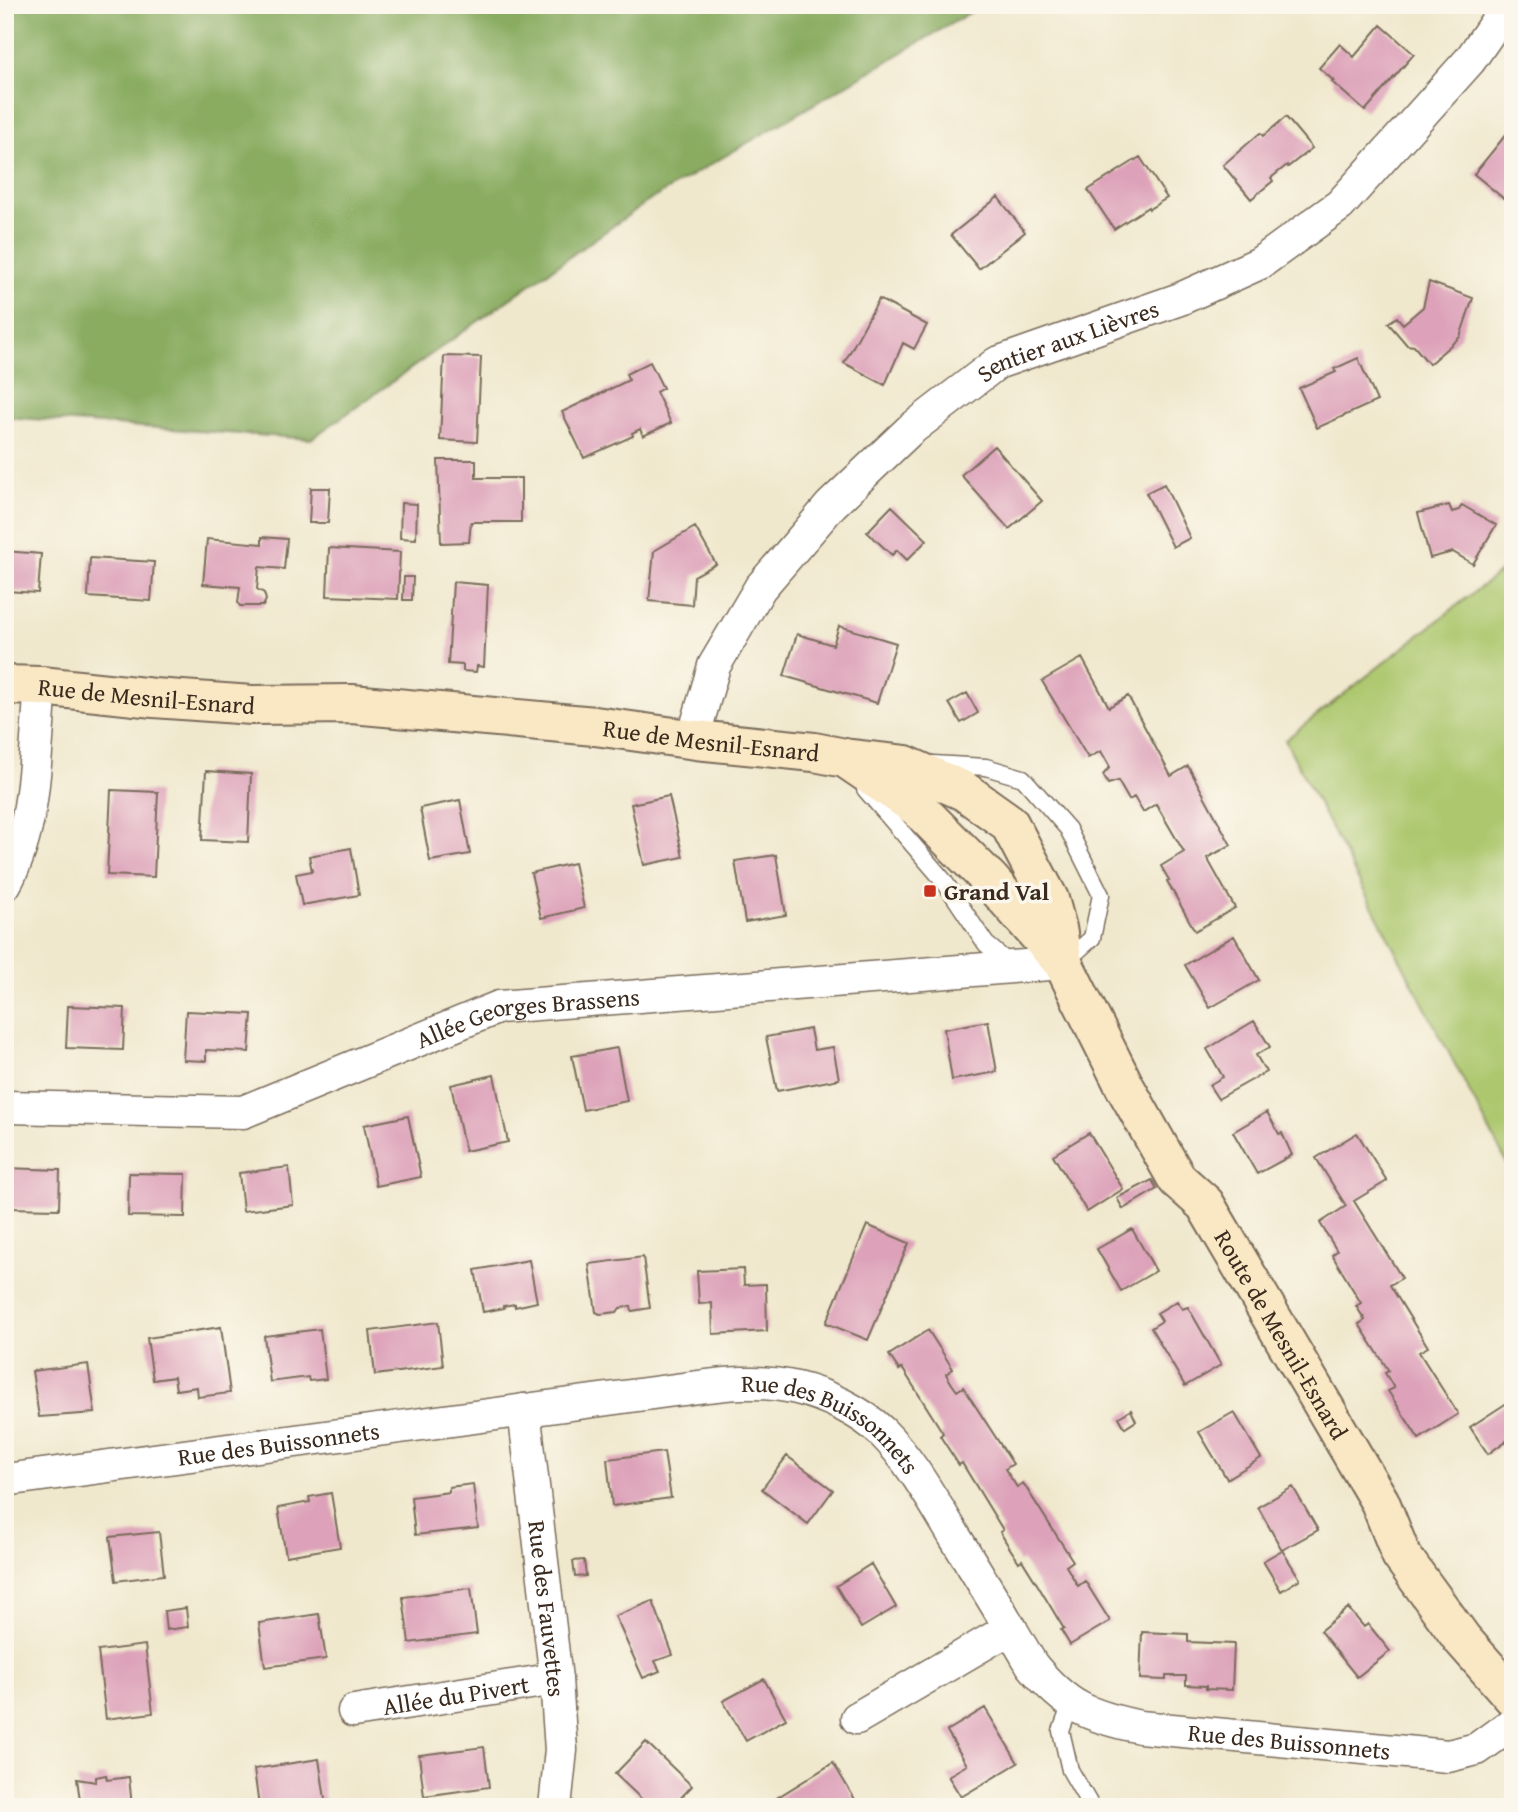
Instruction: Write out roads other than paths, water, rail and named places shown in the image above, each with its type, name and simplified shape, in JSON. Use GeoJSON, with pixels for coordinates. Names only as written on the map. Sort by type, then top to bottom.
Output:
{"type":"FeatureCollection","features":[{"type":"Feature","properties":{"kind":"street","name":"Sentier aux Lièvres"},"geometry":{"type":"LineString","coordinates":[[696,740],[698,721],[714,666],[760,588],[831,505],[910,430],[997,363],[1180,299],[1260,263],[1340,205],[1470,61],[1508,5]]}},
{"type":"Feature","properties":{"kind":"street","name":"Rue de Mesnil-Esnard"},"geometry":{"type":"LineString","coordinates":[[23,685],[154,698],[252,705],[366,706],[595,726],[845,758],[917,807],[990,880],[1063,963]]}},
{"type":"Feature","properties":{"kind":"street"},"geometry":{"type":"LineString","coordinates":[[5,884],[12,872],[29,814],[23,685]]}},
{"type":"Feature","properties":{"kind":"street"},"geometry":{"type":"LineString","coordinates":[[845,758],[905,765],[964,790],[1009,823],[1048,899],[1057,928],[1063,963]]}},
{"type":"Feature","properties":{"kind":"street","name":"Allée Georges Brassens"},"geometry":{"type":"LineString","coordinates":[[5,1107],[243,1112],[499,1007],[1016,969],[1063,963]]}},
{"type":"Feature","properties":{"kind":"street","name":"Route de Mesnil-Esnard"},"geometry":{"type":"LineString","coordinates":[[1063,963],[1131,1098],[1177,1179],[1205,1204],[1380,1502],[1401,1555],[1462,1639],[1513,1697]]}},
{"type":"Feature","properties":{"kind":"street","name":"Rue des Buissonnets"},"geometry":{"type":"LineString","coordinates":[[5,1480],[524,1410],[732,1384],[769,1383],[797,1388],[826,1398],[880,1430],[920,1479],[1032,1665],[1049,1687],[1070,1704],[1103,1719],[1140,1727],[1448,1756],[1477,1749],[1513,1723]]}},
{"type":"Feature","properties":{"kind":"street","name":"Rue des Fauvettes"},"geometry":{"type":"LineString","coordinates":[[524,1410],[556,1679],[561,1750],[555,1807]]}},
{"type":"Feature","properties":{"kind":"street"},"geometry":{"type":"LineString","coordinates":[[857,1718],[1011,1628]]}},
{"type":"Feature","properties":{"kind":"street","name":"Allée du Pivert"},"geometry":{"type":"LineString","coordinates":[[354,1711],[556,1679]]}},
{"type":"Feature","properties":{"kind":"lane"},"geometry":{"type":"LineString","coordinates":[[845,758],[862,786],[944,881],[986,944],[1016,969]]}},
{"type":"Feature","properties":{"kind":"lane"},"geometry":{"type":"LineString","coordinates":[[905,765],[986,767],[1023,778],[1068,829],[1101,895],[1092,938],[1063,963]]}},
{"type":"Feature","properties":{"kind":"lane"},"geometry":{"type":"LineString","coordinates":[[1070,1704],[1060,1731],[1070,1770],[1089,1802],[1085,1807]]}},
{"type":"Feature","properties":{"kind":"place","name":"Grand Val"},"geometry":{"type":"Point","coordinates":[930,891]}}]}
